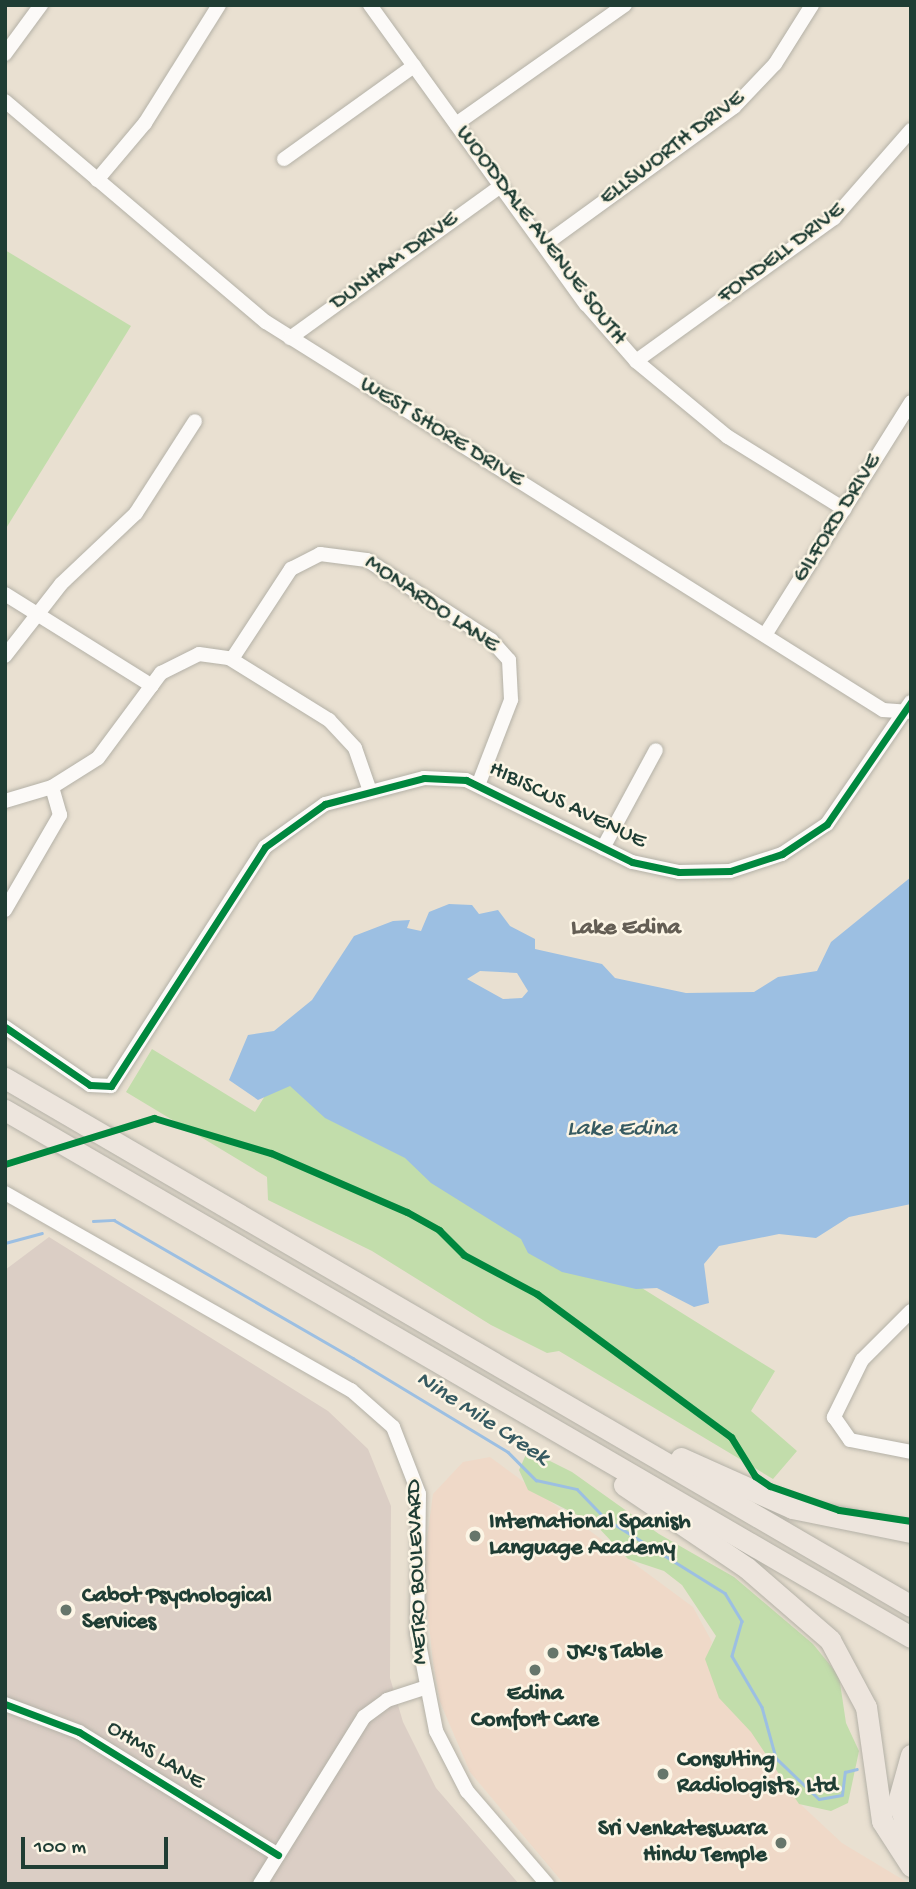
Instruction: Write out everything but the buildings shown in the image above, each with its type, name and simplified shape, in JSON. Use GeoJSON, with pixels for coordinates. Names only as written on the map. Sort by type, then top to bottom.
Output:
{"type":"FeatureCollection","features":[{"type":"Feature","properties":{"kind":"highway"},"geometry":{"type":"LineString","coordinates":[[5,1078],[911,1606]]}},
{"type":"Feature","properties":{"kind":"highway"},"geometry":{"type":"LineString","coordinates":[[5,1110],[911,1637]]}},
{"type":"Feature","properties":{"kind":"highway"},"geometry":{"type":"LineString","coordinates":[[548,1426],[756,1575],[830,1640],[866,1707],[882,1821],[911,1866]]}},
{"type":"Feature","properties":{"kind":"highway"},"geometry":{"type":"LineString","coordinates":[[624,1438],[792,1508],[911,1532]]}},
{"type":"Feature","properties":{"kind":"highway"},"geometry":{"type":"LineString","coordinates":[[911,1755],[898,1802],[911,1838]]}},
{"type":"Feature","properties":{"kind":"street"},"geometry":{"type":"LineString","coordinates":[[5,54],[41,5]]}},
{"type":"Feature","properties":{"kind":"street"},"geometry":{"type":"LineString","coordinates":[[97,180],[145,122],[219,5]]}},
{"type":"Feature","properties":{"kind":"street","name":"WOODDALE AVENUE SOUTH"},"geometry":{"type":"LineString","coordinates":[[370,5],[544,245],[636,361],[728,437],[844,509]]}},
{"type":"Feature","properties":{"kind":"street"},"geometry":{"type":"LineString","coordinates":[[456,124],[625,5]]}},
{"type":"Feature","properties":{"kind":"street","name":"ELLSWORTH DRIVE"},"geometry":{"type":"LineString","coordinates":[[544,245],[734,107],[775,64],[812,5]]}},
{"type":"Feature","properties":{"kind":"street"},"geometry":{"type":"LineString","coordinates":[[284,159],[414,66]]}},
{"type":"Feature","properties":{"kind":"street","name":"WEST SHORE DRIVE"},"geometry":{"type":"LineString","coordinates":[[5,101],[237,303],[883,710],[909,709]]}},
{"type":"Feature","properties":{"kind":"street","name":"FONDELL DRIVE"},"geometry":{"type":"LineString","coordinates":[[636,361],[834,218],[911,130]]}},
{"type":"Feature","properties":{"kind":"street","name":"DUNHAM DRIVE"},"geometry":{"type":"LineString","coordinates":[[290,338],[501,186]]}},
{"type":"Feature","properties":{"kind":"street","name":"GILFORD DRIVE"},"geometry":{"type":"LineString","coordinates":[[765,635],[911,402]]}},
{"type":"Feature","properties":{"kind":"street"},"geometry":{"type":"LineString","coordinates":[[5,656],[61,584],[136,513],[195,421]]}},
{"type":"Feature","properties":{"kind":"street","name":"MONARDO LANE"},"geometry":{"type":"LineString","coordinates":[[232,659],[291,569],[320,554],[367,560],[491,640],[509,660],[511,701],[479,783]]}},
{"type":"Feature","properties":{"kind":"street"},"geometry":{"type":"LineString","coordinates":[[5,594],[152,686]]}},
{"type":"Feature","properties":{"kind":"street"},"geometry":{"type":"LineString","coordinates":[[5,801],[51,787],[117,740],[152,686],[185,657],[232,659],[344,732],[370,791]]}},
{"type":"Feature","properties":{"kind":"street","name":"HIBISCUS AVENUE"},"geometry":{"type":"LineString","coordinates":[[5,1027],[90,1085],[111,1086],[265,847],[303,815],[370,791],[424,778],[479,783],[603,848],[679,872],[730,871],[782,854],[845,804],[909,709]]}},
{"type":"Feature","properties":{"kind":"street"},"geometry":{"type":"LineString","coordinates":[[603,848],[656,750]]}},
{"type":"Feature","properties":{"kind":"street"},"geometry":{"type":"LineString","coordinates":[[5,910],[60,815],[51,787]]}},
{"type":"Feature","properties":{"kind":"street","name":"METRO BOULEVARD"},"geometry":{"type":"LineString","coordinates":[[5,1193],[351,1390],[393,1427],[419,1494],[417,1633],[423,1688],[436,1731],[467,1791],[547,1884]]}},
{"type":"Feature","properties":{"kind":"street"},"geometry":{"type":"LineString","coordinates":[[911,1311],[876,1340],[839,1398],[837,1426],[860,1443],[911,1452]]}},
{"type":"Feature","properties":{"kind":"street"},"geometry":{"type":"LineString","coordinates":[[260,1884],[364,1717],[387,1700],[423,1688]]}},
{"type":"Feature","properties":{"kind":"street","name":"OHMS LANE"},"geometry":{"type":"LineString","coordinates":[[5,1704],[79,1732],[278,1855]]}},
{"type":"Feature","properties":{"kind":"shaded area"},"geometry":{"type":"Polygon","coordinates":[[[49,1237],[328,1411],[368,1449],[391,1506],[390,1678],[403,1722],[436,1788],[519,1884],[5,1884],[5,1270],[49,1237]]]}},
{"type":"Feature","properties":{"kind":"shaded area"},"geometry":{"type":"Polygon","coordinates":[[[490,1457],[693,1607],[712,1642],[706,1662],[798,1802],[842,1843],[910,1884],[564,1884],[470,1772],[440,1702],[433,1662],[423,1569],[433,1494],[463,1462],[490,1457]]]}},
{"type":"Feature","properties":{"kind":"green space"},"geometry":{"type":"Polygon","coordinates":[[[5,250],[131,326],[5,530],[5,250]]]}},
{"type":"Feature","properties":{"kind":"green space"},"geometry":{"type":"Polygon","coordinates":[[[152,1049],[255,1112],[284,1065],[775,1371],[751,1411],[797,1451],[773,1479],[559,1351],[547,1353],[491,1325],[372,1251],[268,1200],[267,1177],[126,1092],[152,1049]]]}},
{"type":"Feature","properties":{"kind":"green space"},"geometry":{"type":"Polygon","coordinates":[[[528,1450],[572,1472],[659,1534],[734,1577],[813,1644],[839,1676],[846,1723],[859,1751],[848,1803],[831,1811],[799,1804],[751,1732],[719,1698],[705,1659],[716,1636],[682,1585],[664,1571],[628,1559],[595,1524],[528,1490],[519,1470],[528,1450]]]}},
{"type":"Feature","properties":{"kind":"water","name":"Lake Edina"},"geometry":{"type":"Polygon","coordinates":[[[911,877],[911,1204],[849,1217],[816,1238],[779,1234],[719,1246],[704,1264],[709,1303],[694,1307],[657,1288],[636,1289],[562,1272],[528,1253],[521,1239],[431,1183],[405,1158],[325,1118],[290,1086],[258,1100],[229,1080],[248,1035],[274,1031],[312,1000],[354,936],[393,921],[410,920],[407,928],[421,931],[429,912],[449,904],[472,905],[479,914],[498,910],[510,926],[535,939],[535,949],[602,964],[615,978],[686,993],[754,992],[778,977],[817,971],[831,942],[911,877]],[[480,971],[467,979],[503,999],[522,998],[528,991],[517,973],[480,971]]]}},
{"type":"Feature","properties":{"kind":"waterway","name":"Nine Mile Creek"},"geometry":{"type":"LineString","coordinates":[[93,1221],[114,1220],[353,1358],[508,1452],[536,1480],[577,1489],[606,1519],[725,1593],[742,1621],[732,1656],[762,1707],[776,1758],[819,1799],[842,1795],[845,1772],[857,1769]]}},
{"type":"Feature","properties":{"kind":"waterway","name":"Nine Mile Creek"},"geometry":{"type":"LineString","coordinates":[[5,1243],[42,1233]]}},
{"type":"Feature","properties":{"kind":"cycle path"},"geometry":{"type":"LineString","coordinates":[[5,1027],[90,1085],[111,1086],[265,847],[325,804],[424,778],[466,780],[632,862],[679,872],[730,871],[782,854],[827,824],[911,702]]}},
{"type":"Feature","properties":{"kind":"cycle path"},"geometry":{"type":"LineString","coordinates":[[5,1164],[154,1118],[271,1153],[407,1212],[439,1230],[464,1255],[537,1294],[731,1437],[755,1476],[770,1486],[839,1510],[911,1521]]}},
{"type":"Feature","properties":{"kind":"cycle path"},"geometry":{"type":"LineString","coordinates":[[5,1704],[79,1732],[278,1855]]}},
{"type":"Feature","properties":{"kind":"place","name":"International Spanish Language Academy"},"geometry":{"type":"Point","coordinates":[475,1536]}},
{"type":"Feature","properties":{"kind":"place","name":"Cabot Psychological Services"},"geometry":{"type":"Point","coordinates":[66,1610]}},
{"type":"Feature","properties":{"kind":"place","name":"JK's Table"},"geometry":{"type":"Point","coordinates":[553,1653]}},
{"type":"Feature","properties":{"kind":"place","name":"Edina Comfort Care"},"geometry":{"type":"Point","coordinates":[535,1670]}},
{"type":"Feature","properties":{"kind":"place","name":"Consulting Radiologists, Ltd"},"geometry":{"type":"Point","coordinates":[663,1774]}},
{"type":"Feature","properties":{"kind":"place","name":"Sri Venkateswara Hindu Temple"},"geometry":{"type":"Point","coordinates":[781,1843]}},
{"type":"Feature","properties":{"kind":"district","name":"Lake Edina"},"geometry":{"type":"Point","coordinates":[626,929]}}]}
